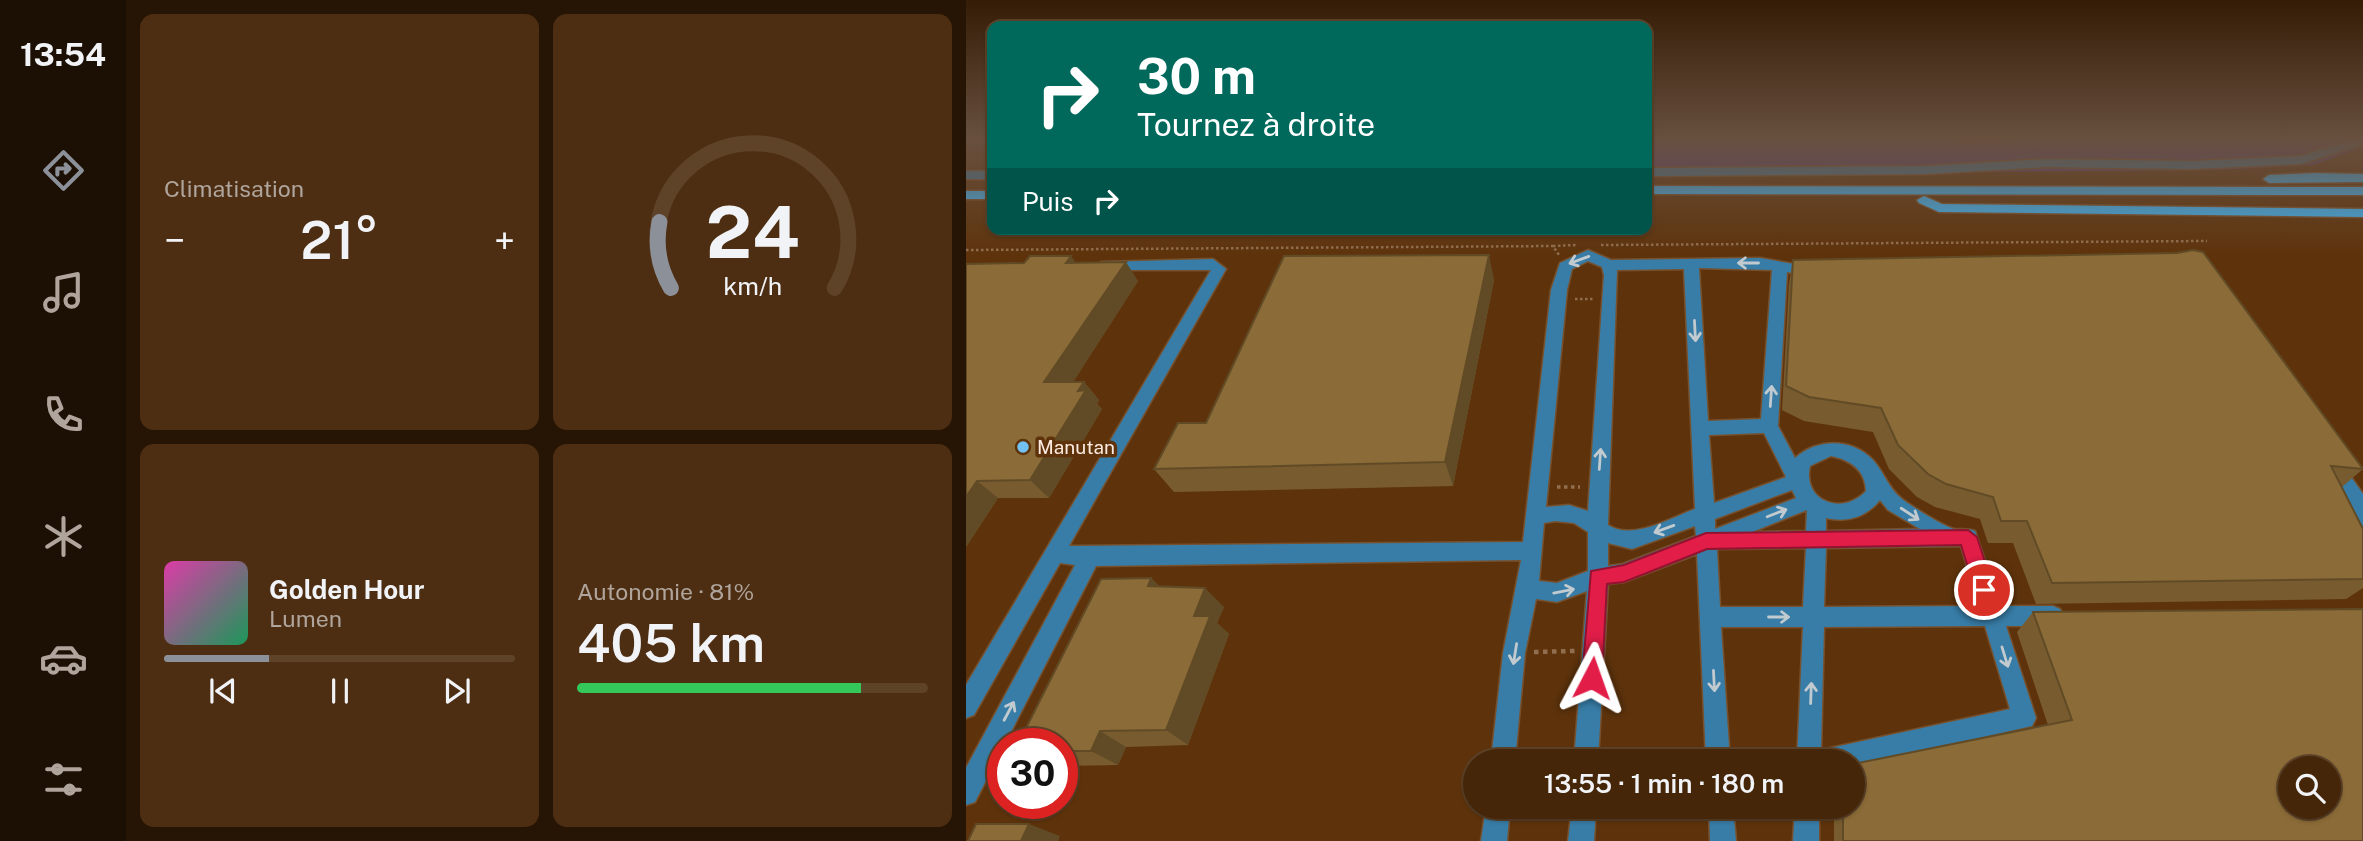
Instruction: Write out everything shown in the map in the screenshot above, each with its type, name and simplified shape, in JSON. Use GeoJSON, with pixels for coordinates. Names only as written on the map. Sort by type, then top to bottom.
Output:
{"type":"FeatureCollection","features":[{"type":"Feature","properties":{"kind":"main road"},"geometry":{"type":"LineString","coordinates":[[1914,188],[1927,185],[2324,177]]}},
{"type":"Feature","properties":{"kind":"main road"},"geometry":{"type":"LineString","coordinates":[[1652,190],[1914,188],[2363,191]]}},
{"type":"Feature","properties":{"kind":"main road"},"geometry":{"type":"LineString","coordinates":[[966,195],[987,195]]}},
{"type":"Feature","properties":{"kind":"main road"},"geometry":{"type":"LineString","coordinates":[[1652,200],[2363,202]]}},
{"type":"Feature","properties":{"kind":"main road"},"geometry":{"type":"LineString","coordinates":[[1924,200],[1938,208],[2363,213]]}},
{"type":"Feature","properties":{"kind":"main road"},"geometry":{"type":"LineString","coordinates":[[966,204],[987,204]]}},
{"type":"Feature","properties":{"kind":"main road"},"geometry":{"type":"LineString","coordinates":[[2261,211],[2363,219]]}},
{"type":"Feature","properties":{"kind":"street"},"geometry":{"type":"LineString","coordinates":[[1504,749],[1514,653],[1528,587],[1537,487],[1565,266],[1588,256],[1609,265],[1759,263],[1827,273]]}},
{"type":"Feature","properties":{"kind":"street"},"geometry":{"type":"LineString","coordinates":[[1691,263],[1717,749]]}},
{"type":"Feature","properties":{"kind":"street"},"geometry":{"type":"LineString","coordinates":[[966,707],[1219,269],[1213,264],[1090,265]]}},
{"type":"Feature","properties":{"kind":"street"},"geometry":{"type":"LineString","coordinates":[[1588,749],[1598,577],[1598,487],[1609,265]]}},
{"type":"Feature","properties":{"kind":"street"},"geometry":{"type":"LineString","coordinates":[[1780,266],[1769,426],[1797,481],[1813,504],[1816,540],[1808,749]]}},
{"type":"Feature","properties":{"kind":"street"},"geometry":{"type":"LineString","coordinates":[[1700,428],[1769,426]]}},
{"type":"Feature","properties":{"kind":"street"},"geometry":{"type":"LineString","coordinates":[[1797,481],[1802,462],[1819,451],[1831,449],[1856,456],[1872,472],[1876,483],[1895,504],[1950,538]]}},
{"type":"Feature","properties":{"kind":"street"},"geometry":{"type":"LineString","coordinates":[[2324,452],[2355,496],[2351,540],[2363,572]]}},
{"type":"Feature","properties":{"kind":"street"},"geometry":{"type":"LineString","coordinates":[[1536,517],[1560,511],[1572,512],[1619,540],[1632,540],[1797,481]]}},
{"type":"Feature","properties":{"kind":"street"},"geometry":{"type":"LineString","coordinates":[[1528,587],[1555,593],[1568,592],[1598,577],[1624,573],[1813,504],[1834,513],[1860,509],[1875,493],[1876,483]]}},
{"type":"Feature","properties":{"kind":"street"},"geometry":{"type":"LineString","coordinates":[[1706,541],[1968,537],[2024,718],[1865,752]]}},
{"type":"Feature","properties":{"kind":"street"},"geometry":{"type":"LineString","coordinates":[[1054,554],[1090,557],[1532,551]]}},
{"type":"Feature","properties":{"kind":"street"},"geometry":{"type":"LineString","coordinates":[[966,793],[1090,557]]}},
{"type":"Feature","properties":{"kind":"street"},"geometry":{"type":"LineString","coordinates":[[1710,617],[2075,617]]}},
{"type":"Feature","properties":{"kind":"street"},"geometry":{"type":"LineString","coordinates":[[1494,841],[1497,819]]}},
{"type":"Feature","properties":{"kind":"street"},"geometry":{"type":"LineString","coordinates":[[1581,841],[1583,819]]}},
{"type":"Feature","properties":{"kind":"street"},"geometry":{"type":"LineString","coordinates":[[1722,819],[1723,841]]}},
{"type":"Feature","properties":{"kind":"street"},"geometry":{"type":"LineString","coordinates":[[1806,841],[1807,819]]}},
{"type":"Feature","properties":{"kind":"path"},"geometry":{"type":"LineString","coordinates":[[1595,245],[2207,241]]}},
{"type":"Feature","properties":{"kind":"path"},"geometry":{"type":"LineString","coordinates":[[966,250],[1581,245]]}},
{"type":"Feature","properties":{"kind":"path"},"geometry":{"type":"LineString","coordinates":[[1553,246],[1565,266]]}},
{"type":"Feature","properties":{"kind":"path"},"geometry":{"type":"LineString","coordinates":[[1559,299],[1609,299]]}},
{"type":"Feature","properties":{"kind":"path"},"geometry":{"type":"LineString","coordinates":[[1537,487],[1598,487]]}},
{"type":"Feature","properties":{"kind":"path"},"geometry":{"type":"LineString","coordinates":[[1514,653],[1594,651]]}},
{"type":"Feature","properties":{"kind":"building"},"geometry":{"type":"Polygon","coordinates":[[[2193,250],[2203,252],[2363,469],[2331,466],[2363,529],[2363,579],[2052,583],[2027,521],[2001,521],[1993,497],[1946,484],[1928,474],[1898,445],[1881,408],[1809,397],[1786,386],[1793,260],[2177,253],[2193,250]]]}},
{"type":"Feature","properties":{"kind":"building"},"geometry":{"type":"Polygon","coordinates":[[[1489,255],[1445,462],[1154,469],[1178,423],[1206,423],[1284,256],[1489,255]]]}},
{"type":"Feature","properties":{"kind":"building","name":"Manutan"},"geometry":{"type":"Polygon","coordinates":[[[1030,256],[1071,256],[1066,263],[1126,262],[1044,382],[1084,382],[1078,391],[1086,390],[1030,480],[977,481],[966,497],[966,264],[1024,263],[1030,256]]]}},
{"type":"Feature","properties":{"kind":"building"},"geometry":{"type":"Polygon","coordinates":[[[1151,578],[1148,586],[1205,588],[1194,616],[1210,616],[1166,730],[1100,731],[1091,751],[1078,751],[1078,728],[1026,728],[1101,579],[1151,578]]]}},
{"type":"Feature","properties":{"kind":"building"},"geometry":{"type":"Polygon","coordinates":[[[2363,609],[2363,841],[1843,841],[1843,819],[1865,819],[1865,762],[2072,720],[2033,612],[2363,609]]]}},
{"type":"Feature","properties":{"kind":"building"},"geometry":{"type":"Polygon","coordinates":[[[976,824],[1029,824],[1021,841],[968,841],[976,824]]]}},
{"type":"Feature","properties":{"kind":"place","name":"Manutan"},"geometry":{"type":"Point","coordinates":[1023,447]}},
{"type":"Feature","properties":{"kind":"route"},"geometry":{"type":"LineString","coordinates":[[1592,678],[1598,577],[1624,573],[1706,541],[1968,537],[1984,590]]}}]}
